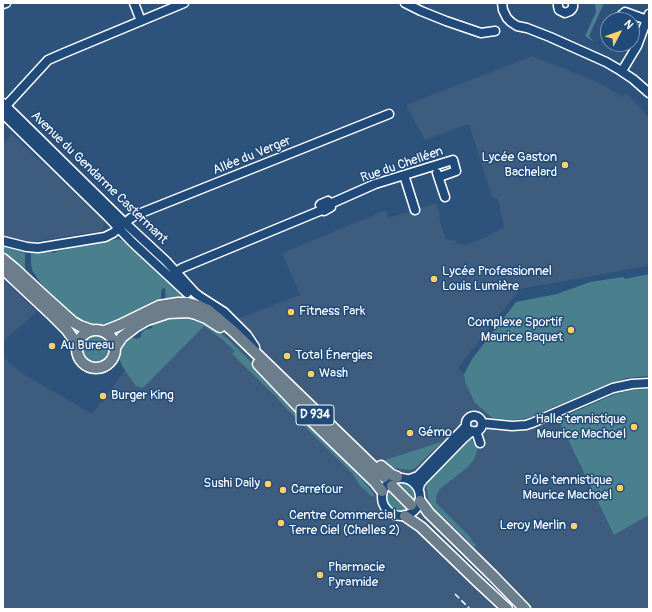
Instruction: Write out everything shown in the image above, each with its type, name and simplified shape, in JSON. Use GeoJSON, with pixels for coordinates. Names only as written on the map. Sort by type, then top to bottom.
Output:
{"type":"FeatureCollection","features":[{"type":"Feature","properties":{"kind":"main road"},"geometry":{"type":"LineString","coordinates":[[3,259],[73,322],[91,330],[105,331],[108,333],[116,346],[115,356],[106,365],[97,368],[87,366],[82,362],[77,354],[77,344],[82,335],[91,330]]}},
{"type":"Feature","properties":{"kind":"main road"},"geometry":{"type":"LineString","coordinates":[[3,269],[67,330],[77,344]]}},
{"type":"Feature","properties":{"kind":"main road","name":"D 934"},"geometry":{"type":"LineString","coordinates":[[105,331],[166,304],[194,304],[211,312]]}},
{"type":"Feature","properties":{"kind":"main road","name":"D 934"},"geometry":{"type":"LineString","coordinates":[[116,346],[125,334],[147,320],[168,313],[188,312],[202,316],[216,324],[251,349]]}},
{"type":"Feature","properties":{"kind":"main road"},"geometry":{"type":"LineString","coordinates":[[211,312],[223,318],[233,326],[313,422],[375,482],[390,486],[411,507],[421,528],[507,609]]}},
{"type":"Feature","properties":{"kind":"main road","name":"Avenue du Gendarme Castermant"},"geometry":{"type":"LineString","coordinates":[[211,312],[233,331],[382,479],[274,376],[251,349]]}},
{"type":"Feature","properties":{"kind":"main road"},"geometry":{"type":"LineString","coordinates":[[251,349],[392,476],[390,486]]}},
{"type":"Feature","properties":{"kind":"main road"},"geometry":{"type":"LineString","coordinates":[[411,507],[428,513],[525,609]]}},
{"type":"Feature","properties":{"kind":"main road"},"geometry":{"type":"LineString","coordinates":[[513,609],[419,514],[520,609]]}},
{"type":"Feature","properties":{"kind":"street"},"geometry":{"type":"LineString","coordinates":[[134,3],[141,21]]}},
{"type":"Feature","properties":{"kind":"street"},"geometry":{"type":"LineString","coordinates":[[4,106],[44,63],[53,57],[184,3]]}},
{"type":"Feature","properties":{"kind":"street"},"geometry":{"type":"LineString","coordinates":[[405,3],[446,21],[481,33],[495,31]]}},
{"type":"Feature","properties":{"kind":"street"},"geometry":{"type":"LineString","coordinates":[[502,3],[513,17],[527,28],[606,62],[622,71],[649,93]]}},
{"type":"Feature","properties":{"kind":"street"},"geometry":{"type":"LineString","coordinates":[[558,3],[559,10],[565,13],[572,9],[573,3]]}},
{"type":"Feature","properties":{"kind":"street"},"geometry":{"type":"LineString","coordinates":[[622,71],[646,32],[648,17]]}},
{"type":"Feature","properties":{"kind":"street","name":"Avenue du Gendarme Castermant"},"geometry":{"type":"LineString","coordinates":[[4,106],[34,132],[36,139],[72,174],[81,179],[175,274],[199,296],[218,308],[234,322],[247,335],[251,349]]}},
{"type":"Feature","properties":{"kind":"street","name":"Avenue du Gendarme Castermant"},"geometry":{"type":"LineString","coordinates":[[3,114],[119,228],[175,274]]}},
{"type":"Feature","properties":{"kind":"street","name":"Allée du Verger"},"geometry":{"type":"LineString","coordinates":[[3,241],[38,248],[105,237],[110,235],[136,215],[389,114]]}},
{"type":"Feature","properties":{"kind":"street","name":"Rue du Chelléen"},"geometry":{"type":"LineString","coordinates":[[175,274],[182,268],[330,208],[330,204],[376,184],[453,160],[456,171],[438,177]]}},
{"type":"Feature","properties":{"kind":"street"},"geometry":{"type":"LineString","coordinates":[[435,166],[445,197]]}},
{"type":"Feature","properties":{"kind":"street"},"geometry":{"type":"LineString","coordinates":[[404,175],[415,210]]}},
{"type":"Feature","properties":{"kind":"street"},"geometry":{"type":"LineString","coordinates":[[87,196],[94,199],[117,222],[125,223]]}},
{"type":"Feature","properties":{"kind":"street"},"geometry":{"type":"LineString","coordinates":[[175,274],[187,293]]}},
{"type":"Feature","properties":{"kind":"street"},"geometry":{"type":"LineString","coordinates":[[482,423],[512,426],[526,425],[613,388],[632,384],[649,383]]}},
{"type":"Feature","properties":{"kind":"street"},"geometry":{"type":"LineString","coordinates":[[480,443],[471,430],[467,420],[470,416],[478,417],[482,423]]}},
{"type":"Feature","properties":{"kind":"street"},"geometry":{"type":"LineString","coordinates":[[471,430],[423,480],[419,488],[420,493],[411,507],[397,516],[386,509],[382,500],[390,486],[406,478],[410,479],[418,476],[471,430],[481,427],[482,423]]}},
{"type":"Feature","properties":{"kind":"street"},"geometry":{"type":"LineString","coordinates":[[410,479],[419,488]]}},
{"type":"Feature","properties":{"kind":"shaded area"},"geometry":{"type":"Polygon","coordinates":[[[532,56],[583,76],[607,87],[622,97],[625,93],[649,118],[649,266],[520,289],[458,368],[464,374],[465,382],[493,418],[511,420],[521,419],[530,417],[552,407],[614,535],[649,515],[649,609],[3,609],[3,356],[25,375],[92,414],[153,334],[187,315],[199,319],[224,333],[237,319],[300,295],[282,253],[386,210],[388,218],[437,203],[440,222],[446,239],[456,241],[458,244],[465,245],[484,238],[504,227],[498,199],[492,197],[469,124],[425,140],[406,105],[532,56]]]}},
{"type":"Feature","properties":{"kind":"shaded area"},"geometry":{"type":"Polygon","coordinates":[[[12,134],[42,163],[43,162],[105,223],[102,230],[31,242],[3,236],[3,144],[12,134]]]}},
{"type":"Feature","properties":{"kind":"shaded area"},"geometry":{"type":"Polygon","coordinates":[[[3,279],[37,312],[3,341],[3,279]]]}},
{"type":"Feature","properties":{"kind":"green space"},"geometry":{"type":"Polygon","coordinates":[[[595,3],[604,3],[589,36],[594,42],[585,36],[596,12],[595,3]]]}},
{"type":"Feature","properties":{"kind":"green space"},"geometry":{"type":"Polygon","coordinates":[[[119,239],[192,293],[218,310],[166,302],[165,288],[162,289],[161,299],[154,303],[110,324],[91,324],[80,319],[65,308],[43,287],[32,270],[32,250],[54,253],[68,249],[68,247],[119,239]]]}},
{"type":"Feature","properties":{"kind":"green space"},"geometry":{"type":"Polygon","coordinates":[[[3,246],[25,252],[25,268],[28,277],[3,256],[3,246]]]}},
{"type":"Feature","properties":{"kind":"green space","name":"Complexe Sportif Maurice Baquet"},"geometry":{"type":"Polygon","coordinates":[[[649,274],[649,376],[627,378],[611,383],[530,417],[521,419],[511,420],[493,418],[475,403],[465,382],[464,374],[472,359],[516,302],[557,294],[590,282],[623,277],[625,279],[649,274]]]}},
{"type":"Feature","properties":{"kind":"green space"},"geometry":{"type":"Polygon","coordinates":[[[178,315],[190,317],[203,323],[219,332],[230,341],[346,462],[367,485],[374,496],[373,497],[370,495],[360,486],[352,473],[232,354],[235,351],[204,326],[144,387],[142,388],[135,385],[120,361],[120,353],[123,346],[132,338],[136,339],[141,337],[144,330],[152,328],[152,323],[178,315]]]}},
{"type":"Feature","properties":{"kind":"green space"},"geometry":{"type":"Polygon","coordinates":[[[93,333],[99,333],[109,340],[112,349],[111,355],[105,362],[99,365],[93,365],[83,358],[80,352],[80,346],[87,336],[93,333]]]}},
{"type":"Feature","properties":{"kind":"green space","name":"Pôle tennistique Maurice Machoël"},"geometry":{"type":"Polygon","coordinates":[[[649,389],[649,515],[614,535],[558,419],[615,394],[632,390],[649,389]]]}},
{"type":"Feature","properties":{"kind":"green space"},"geometry":{"type":"Polygon","coordinates":[[[469,440],[472,440],[475,445],[477,444],[475,458],[468,467],[441,488],[436,497],[436,502],[471,538],[476,545],[474,547],[429,503],[426,484],[469,440]]]}},
{"type":"Feature","properties":{"kind":"green space"},"geometry":{"type":"Polygon","coordinates":[[[441,442],[414,469],[410,470],[395,468],[385,460],[441,442]]]}},
{"type":"Feature","properties":{"kind":"green space"},"geometry":{"type":"Polygon","coordinates":[[[394,481],[405,481],[414,487],[417,497],[414,505],[409,510],[397,512],[391,510],[387,505],[385,493],[388,486],[394,481]],[[394,484],[388,490],[407,509],[413,503],[394,484]]]}},
{"type":"Feature","properties":{"kind":"tunnel"},"geometry":{"type":"LineString","coordinates":[[381,480],[390,489]]}},
{"type":"Feature","properties":{"kind":"tunnel"},"geometry":{"type":"LineString","coordinates":[[409,507],[417,516]]}},
{"type":"Feature","properties":{"kind":"railway"},"geometry":{"type":"LineString","coordinates":[[455,594],[470,609]]}},
{"type":"Feature","properties":{"kind":"place","name":"Lycée Gaston Bachelard"},"geometry":{"type":"Point","coordinates":[565,165]}},
{"type":"Feature","properties":{"kind":"place","name":"Lycée Professionnel Louis Lumière"},"geometry":{"type":"Point","coordinates":[434,279]}},
{"type":"Feature","properties":{"kind":"place","name":"Fitness Park"},"geometry":{"type":"Point","coordinates":[291,312]}},
{"type":"Feature","properties":{"kind":"place","name":"Complexe Sportif Maurice Baquet"},"geometry":{"type":"Point","coordinates":[571,330]}},
{"type":"Feature","properties":{"kind":"place","name":"Au Bureau"},"geometry":{"type":"Point","coordinates":[52,346]}},
{"type":"Feature","properties":{"kind":"place","name":"Total Énergies"},"geometry":{"type":"Point","coordinates":[287,356]}},
{"type":"Feature","properties":{"kind":"place","name":"Wash"},"geometry":{"type":"Point","coordinates":[311,374]}},
{"type":"Feature","properties":{"kind":"place","name":"Burger King"},"geometry":{"type":"Point","coordinates":[103,396]}},
{"type":"Feature","properties":{"kind":"place","name":"Halle tennistique Maurice Machoël"},"geometry":{"type":"Point","coordinates":[634,427]}},
{"type":"Feature","properties":{"kind":"place","name":"Gémo"},"geometry":{"type":"Point","coordinates":[410,433]}},
{"type":"Feature","properties":{"kind":"place","name":"Sushi Daily"},"geometry":{"type":"Point","coordinates":[268,484]}},
{"type":"Feature","properties":{"kind":"place","name":"Pôle tennistique Maurice Machoël"},"geometry":{"type":"Point","coordinates":[620,488]}},
{"type":"Feature","properties":{"kind":"place","name":"Carrefour"},"geometry":{"type":"Point","coordinates":[283,490]}},
{"type":"Feature","properties":{"kind":"place","name":"Centre Commercial Terre Ciel (Chelles 2)"},"geometry":{"type":"Point","coordinates":[281,523]}},
{"type":"Feature","properties":{"kind":"place","name":"Leroy Merlin"},"geometry":{"type":"Point","coordinates":[574,526]}},
{"type":"Feature","properties":{"kind":"place","name":"Pharmacie Pyramide"},"geometry":{"type":"Point","coordinates":[320,575]}}]}
